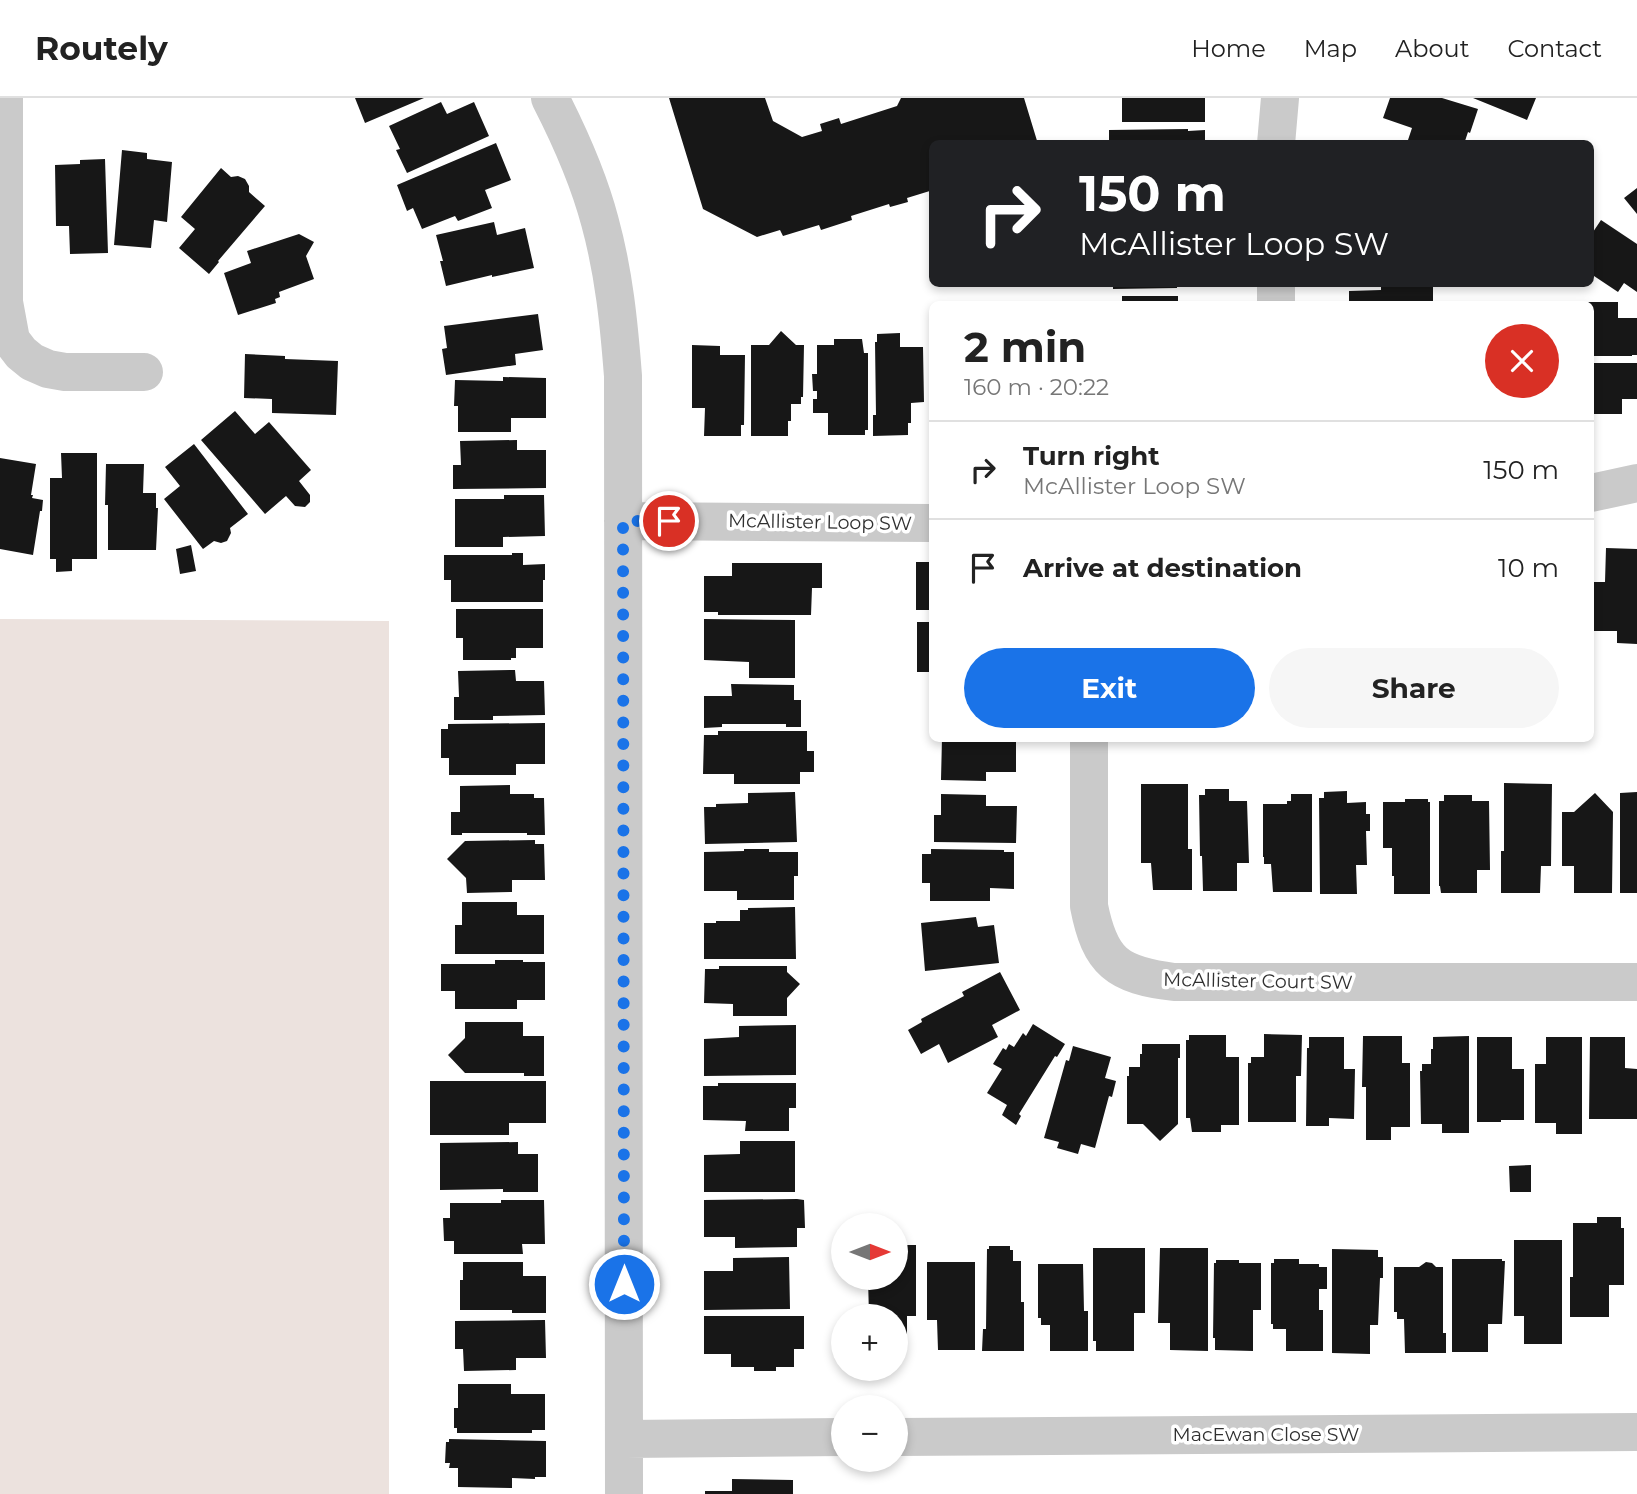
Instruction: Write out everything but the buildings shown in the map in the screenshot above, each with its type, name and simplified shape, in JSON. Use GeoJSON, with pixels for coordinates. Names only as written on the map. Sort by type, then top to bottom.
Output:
{"type":"FeatureCollection","features":[{"type":"Feature","properties":{"kind":"street"},"geometry":{"type":"LineString","coordinates":[[4,98],[4,302],[11,340],[32,362],[48,369],[65,372],[144,372]]}},
{"type":"Feature","properties":{"kind":"street"},"geometry":{"type":"LineString","coordinates":[[550,98],[567,131],[600,220],[618,307],[623,376],[624,1494]]}},
{"type":"Feature","properties":{"kind":"street"},"geometry":{"type":"LineString","coordinates":[[1276,140],[1280,98]]}},
{"type":"Feature","properties":{"kind":"street"},"geometry":{"type":"LineString","coordinates":[[1594,492],[1637,482]]}},
{"type":"Feature","properties":{"kind":"street","name":"McAllister Loop SW"},"geometry":{"type":"LineString","coordinates":[[623,521],[929,523]]}},
{"type":"Feature","properties":{"kind":"street","name":"McAllister Court SW"},"geometry":{"type":"LineString","coordinates":[[1089,742],[1089,905],[1093,929],[1101,947],[1118,966],[1133,974],[1174,982],[1637,982]]}},
{"type":"Feature","properties":{"kind":"street","name":"MacEwan Close SW"},"geometry":{"type":"LineString","coordinates":[[908,1437],[1637,1432]]}},
{"type":"Feature","properties":{"kind":"street"},"geometry":{"type":"LineString","coordinates":[[625,1438],[831,1437]]}},
{"type":"Feature","properties":{"kind":"shaded area"},"geometry":{"type":"Polygon","coordinates":[[[0,619],[389,621],[389,1494],[0,1494],[0,619]]]}},
{"type":"Feature","properties":{"kind":"route"},"geometry":{"type":"LineString","coordinates":[[624,1284],[623,521],[669,521]]}}]}
